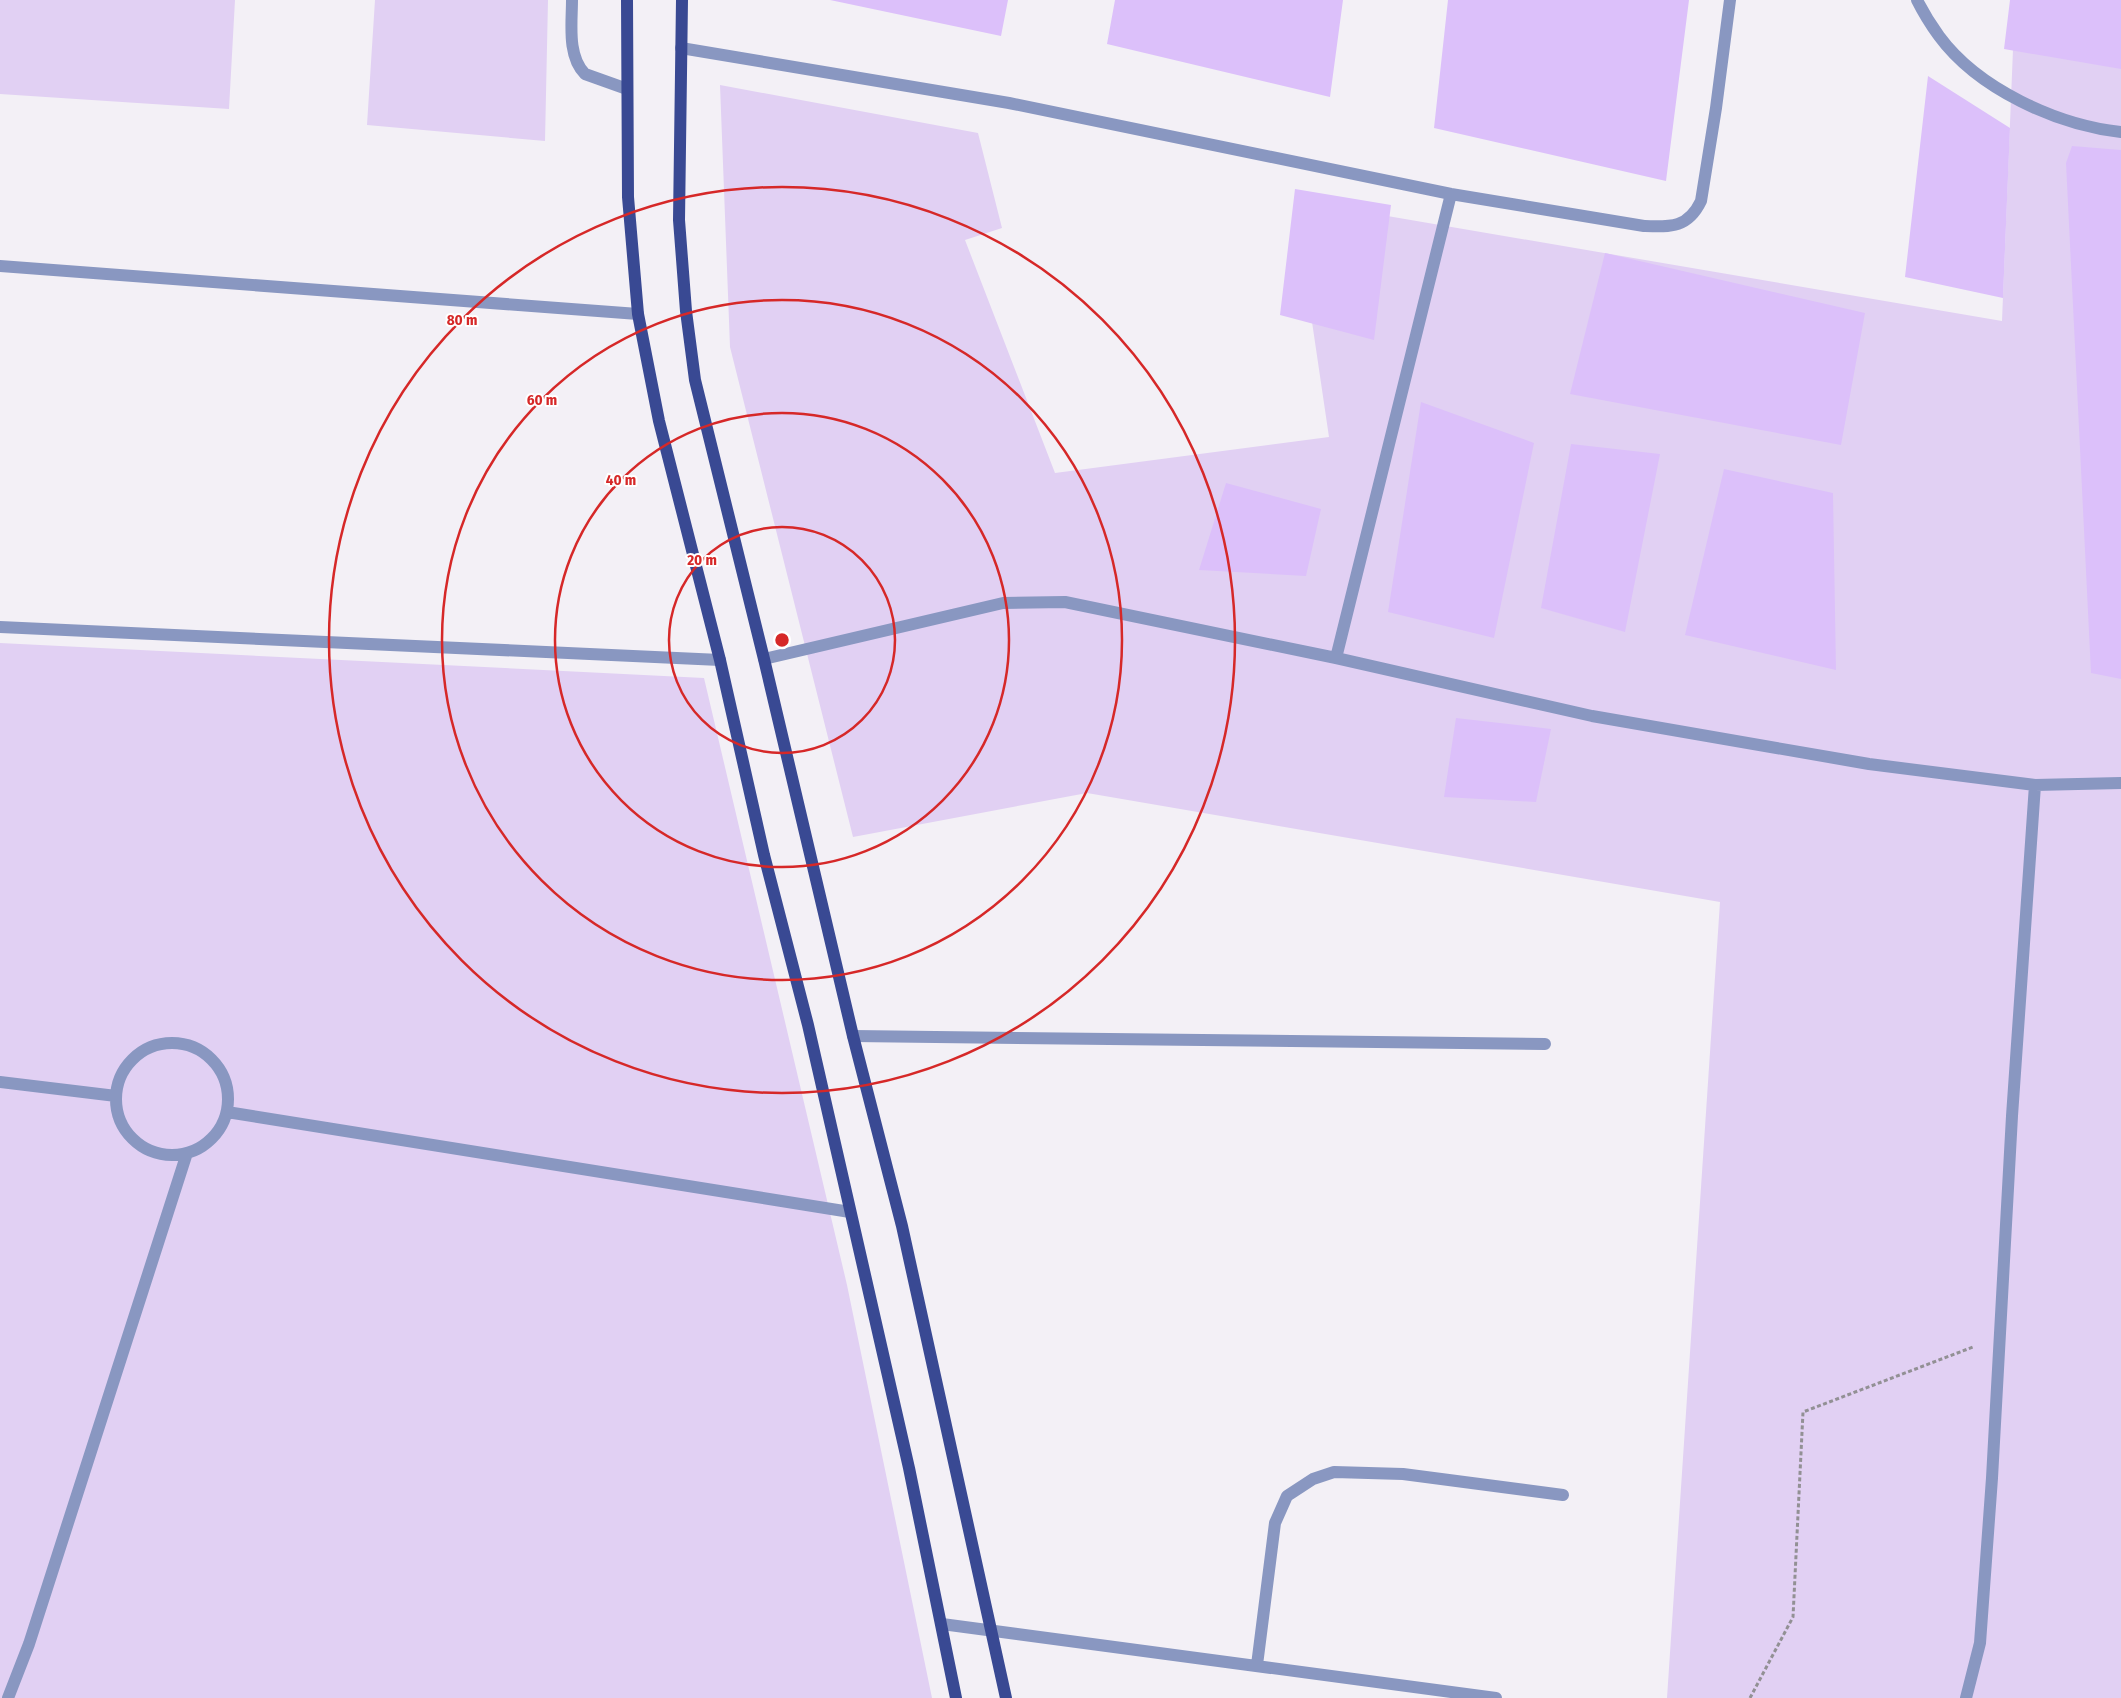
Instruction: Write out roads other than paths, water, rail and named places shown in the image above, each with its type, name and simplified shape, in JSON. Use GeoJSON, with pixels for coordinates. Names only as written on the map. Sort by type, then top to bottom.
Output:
{"type":"FeatureCollection","features":[{"type":"Feature","properties":{"kind":"main road"},"geometry":{"type":"LineString","coordinates":[[626,0],[628,197],[638,314],[659,421],[720,660],[764,855],[808,1025],[909,1468],[956,1698]]}},
{"type":"Feature","properties":{"kind":"main road"},"geometry":{"type":"LineString","coordinates":[[682,0],[679,220],[686,311],[695,380],[764,658],[853,1036],[902,1226],[1006,1698]]}},
{"type":"Feature","properties":{"kind":"street"},"geometry":{"type":"LineString","coordinates":[[572,0],[572,43],[580,69],[585,74],[627,89]]}},
{"type":"Feature","properties":{"kind":"street"},"geometry":{"type":"LineString","coordinates":[[681,48],[1009,103],[1451,194],[1644,226],[1672,227],[1695,214],[1701,201],[1716,108],[1730,0]]}},
{"type":"Feature","properties":{"kind":"street"},"geometry":{"type":"LineString","coordinates":[[1916,0],[1940,37],[1961,60],[1995,86],[2037,110],[2097,129],[2121,132]]}},
{"type":"Feature","properties":{"kind":"street"},"geometry":{"type":"LineString","coordinates":[[1336,658],[1451,194]]}},
{"type":"Feature","properties":{"kind":"street"},"geometry":{"type":"LineString","coordinates":[[0,266],[638,314]]}},
{"type":"Feature","properties":{"kind":"street"},"geometry":{"type":"LineString","coordinates":[[764,658],[1003,603],[1065,602],[1336,658],[1602,718],[1869,764],[2035,785],[2121,783]]}},
{"type":"Feature","properties":{"kind":"street"},"geometry":{"type":"LineString","coordinates":[[0,627],[720,660]]}},
{"type":"Feature","properties":{"kind":"street"},"geometry":{"type":"LineString","coordinates":[[1966,1698],[1980,1642],[2002,1336],[2012,1116],[2035,785]]}},
{"type":"Feature","properties":{"kind":"street"},"geometry":{"type":"LineString","coordinates":[[853,1036],[1545,1044]]}},
{"type":"Feature","properties":{"kind":"street"},"geometry":{"type":"LineString","coordinates":[[167,1043],[180,1044],[193,1047],[215,1062],[227,1086],[227,1112],[223,1124],[213,1138],[198,1150],[174,1156],[160,1154],[148,1150],[128,1133],[121,1122],[116,1096],[119,1083],[132,1060],[154,1046],[167,1043]]}},
{"type":"Feature","properties":{"kind":"street"},"geometry":{"type":"LineString","coordinates":[[0,1082],[116,1096]]}},
{"type":"Feature","properties":{"kind":"street"},"geometry":{"type":"LineString","coordinates":[[227,1112],[850,1212]]}},
{"type":"Feature","properties":{"kind":"street"},"geometry":{"type":"LineString","coordinates":[[8,1698],[29,1644],[187,1153]]}},
{"type":"Feature","properties":{"kind":"street"},"geometry":{"type":"LineString","coordinates":[[1257,1665],[1275,1523],[1287,1496],[1313,1479],[1334,1472],[1403,1474],[1563,1495]]}},
{"type":"Feature","properties":{"kind":"street"},"geometry":{"type":"LineString","coordinates":[[942,1624],[1496,1698]]}}]}
